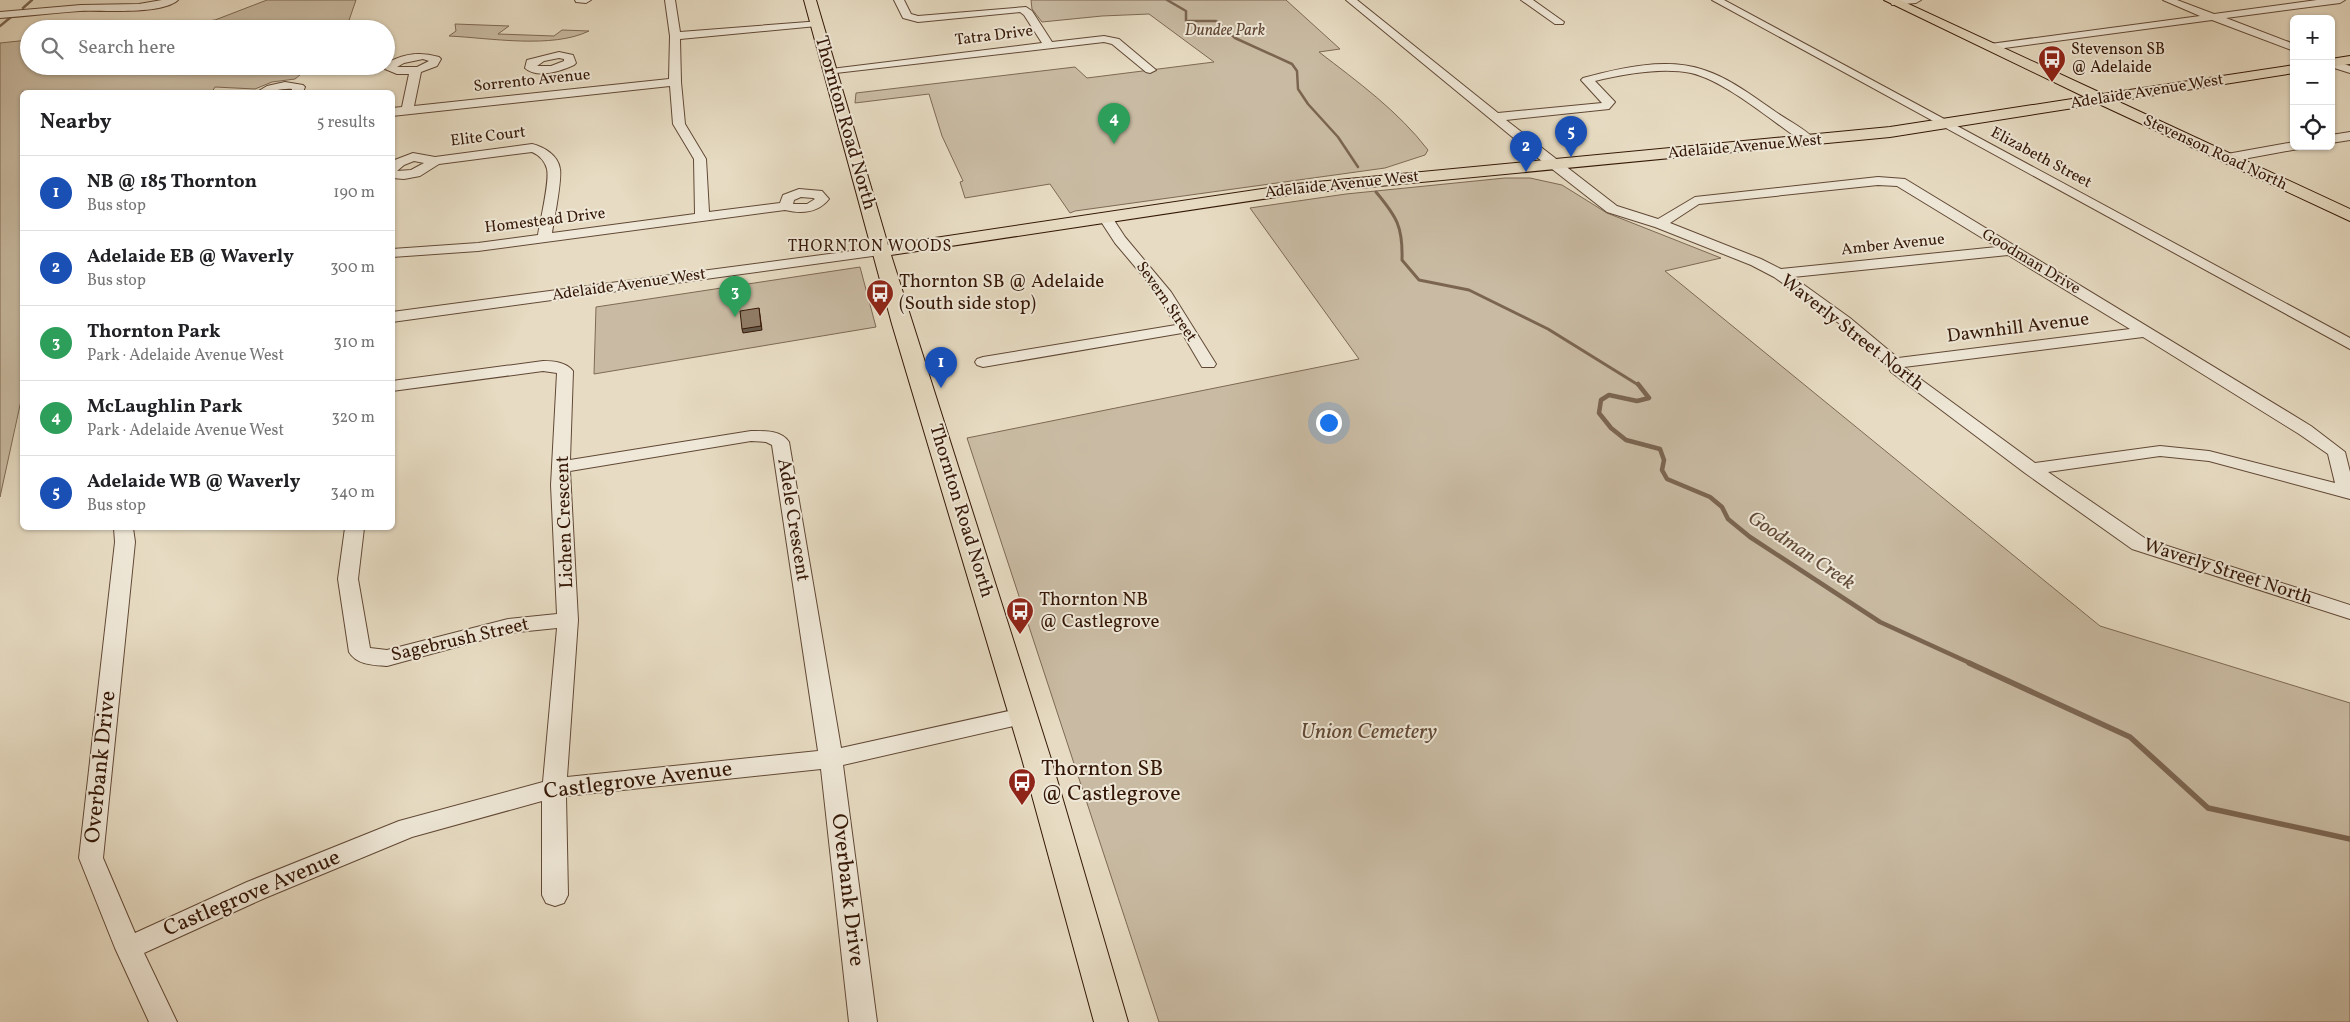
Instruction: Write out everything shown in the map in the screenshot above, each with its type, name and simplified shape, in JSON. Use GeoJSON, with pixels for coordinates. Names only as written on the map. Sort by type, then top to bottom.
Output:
{"type":"FeatureCollection","features":[{"type":"Feature","properties":{"kind":"main road","name":"Thornton Road North"},"geometry":{"type":"LineString","coordinates":[[810,0],[903,326],[1080,903],[1111,1022]]}},
{"type":"Feature","properties":{"kind":"main road","name":"Stevenson Road North"},"geometry":{"type":"LineString","coordinates":[[1893,1],[2350,216]]}},
{"type":"Feature","properties":{"kind":"main road"},"geometry":{"type":"LineString","coordinates":[[2335,62],[2350,60]]}},
{"type":"Feature","properties":{"kind":"main road","name":"Adelaide Avenue West"},"geometry":{"type":"LineString","coordinates":[[882,250],[1296,189],[1810,140],[1942,124],[2290,70]]}},
{"type":"Feature","properties":{"kind":"street"},"geometry":{"type":"LineString","coordinates":[[75,0],[83,8]]}},
{"type":"Feature","properties":{"kind":"street"},"geometry":{"type":"LineString","coordinates":[[0,15],[83,8],[145,7],[173,0]]}},
{"type":"Feature","properties":{"kind":"street"},"geometry":{"type":"LineString","coordinates":[[580,0],[586,0]]}},
{"type":"Feature","properties":{"kind":"street"},"geometry":{"type":"LineString","coordinates":[[670,0],[675,36],[675,82],[679,124],[700,159],[702,218]]}},
{"type":"Feature","properties":{"kind":"street"},"geometry":{"type":"LineString","coordinates":[[899,0],[907,16],[918,19],[1022,9],[1028,13],[1049,46]]}},
{"type":"Feature","properties":{"kind":"street","name":"Waverly Street North"},"geometry":{"type":"LineString","coordinates":[[1351,0],[1553,164],[1612,209],[1660,224],[1756,262],[1779,274],[1844,322],[1894,363],[1897,369],[2031,469],[2139,544],[2350,612]]}},
{"type":"Feature","properties":{"kind":"street"},"geometry":{"type":"LineString","coordinates":[[1526,0],[1559,22]]}},
{"type":"Feature","properties":{"kind":"street","name":"Elizabeth Street"},"geometry":{"type":"LineString","coordinates":[[1718,0],[1942,124],[2350,344]]}},
{"type":"Feature","properties":{"kind":"street"},"geometry":{"type":"LineString","coordinates":[[1893,1],[1916,0]]}},
{"type":"Feature","properties":{"kind":"street"},"geometry":{"type":"LineString","coordinates":[[2168,0],[2290,46]]}},
{"type":"Feature","properties":{"kind":"street"},"geometry":{"type":"LineString","coordinates":[[1990,47],[2340,0]]}},
{"type":"Feature","properties":{"kind":"street"},"geometry":{"type":"LineString","coordinates":[[675,36],[817,23]]}},
{"type":"Feature","properties":{"kind":"street","name":"Tatra Drive"},"geometry":{"type":"LineString","coordinates":[[831,72],[1113,40],[1150,70]]}},
{"type":"Feature","properties":{"kind":"street"},"geometry":{"type":"LineString","coordinates":[[2335,64],[2350,70]]}},
{"type":"Feature","properties":{"kind":"street"},"geometry":{"type":"LineString","coordinates":[[1495,117],[1605,106],[1609,102],[1586,80],[1641,71],[1679,68],[1699,71],[1740,94],[1810,140]]}},
{"type":"Feature","properties":{"kind":"street"},"geometry":{"type":"LineString","coordinates":[[407,110],[416,70]]}},
{"type":"Feature","properties":{"kind":"street","name":"Sorrento Avenue"},"geometry":{"type":"LineString","coordinates":[[395,112],[550,82],[675,82]]}},
{"type":"Feature","properties":{"kind":"street"},"geometry":{"type":"LineString","coordinates":[[269,90],[291,85],[300,88],[298,90]]}},
{"type":"Feature","properties":{"kind":"street"},"geometry":{"type":"LineString","coordinates":[[2335,139],[2350,136]]}},
{"type":"Feature","properties":{"kind":"street"},"geometry":{"type":"LineString","coordinates":[[2226,158],[2290,147]]}},
{"type":"Feature","properties":{"kind":"street","name":"Elite Court"},"geometry":{"type":"LineString","coordinates":[[395,165],[399,162],[413,158],[435,160],[532,148],[539,149],[550,160],[554,170],[544,239]]}},
{"type":"Feature","properties":{"kind":"street","name":"Elite Court"},"geometry":{"type":"LineString","coordinates":[[395,174],[404,176],[424,170],[435,160]]}},
{"type":"Feature","properties":{"kind":"street","name":"Goodman Drive"},"geometry":{"type":"LineString","coordinates":[[1660,224],[1695,201],[1712,198],[1878,181],[1900,182],[2148,332],[2305,430],[2336,452],[2348,493]]}},
{"type":"Feature","properties":{"kind":"street","name":"Homestead Drive"},"geometry":{"type":"LineString","coordinates":[[395,253],[446,250],[544,239],[786,206]]}},
{"type":"Feature","properties":{"kind":"street","name":"Severn Street"},"geometry":{"type":"LineString","coordinates":[[1105,217],[1110,228],[1120,241],[1150,274],[1208,364]]}},
{"type":"Feature","properties":{"kind":"street","name":"Adelaide Avenue West"},"geometry":{"type":"LineString","coordinates":[[395,317],[882,250]]}},
{"type":"Feature","properties":{"kind":"street","name":"Amber Avenue"},"geometry":{"type":"LineString","coordinates":[[1779,274],[2011,250]]}},
{"type":"Feature","properties":{"kind":"street"},"geometry":{"type":"LineString","coordinates":[[983,362],[1184,328]]}},
{"type":"Feature","properties":{"kind":"street","name":"Dawnhill Avenue"},"geometry":{"type":"LineString","coordinates":[[1894,363],[2148,332]]}},
{"type":"Feature","properties":{"kind":"street","name":"Lichen Crescent"},"geometry":{"type":"LineString","coordinates":[[395,386],[543,366],[561,368],[565,372],[560,485],[568,620],[554,788],[555,895]]}},
{"type":"Feature","properties":{"kind":"street","name":"Adele Crescent"},"geometry":{"type":"LineString","coordinates":[[561,467],[751,436],[770,437],[780,442],[831,759]]}},
{"type":"Feature","properties":{"kind":"street"},"geometry":{"type":"LineString","coordinates":[[2031,469],[2160,451],[2209,456],[2348,493]]}},
{"type":"Feature","properties":{"kind":"street","name":"Overbank Drive"},"geometry":{"type":"LineString","coordinates":[[124,530],[125,542],[91,858],[128,948],[163,1022]]}},
{"type":"Feature","properties":{"kind":"street","name":"Sagebrush Street"},"geometry":{"type":"LineString","coordinates":[[355,530],[348,579],[360,652],[369,658],[387,658],[508,626],[568,620]]}},
{"type":"Feature","properties":{"kind":"street","name":"Castlegrove Avenue"},"geometry":{"type":"LineString","coordinates":[[128,948],[256,890],[408,828],[554,788],[831,759],[1022,716]]}},
{"type":"Feature","properties":{"kind":"street","name":"Overbank Drive"},"geometry":{"type":"LineString","coordinates":[[831,759],[863,1022]]}},
{"type":"Feature","properties":{"kind":"green space"},"geometry":{"type":"Polygon","coordinates":[[[267,0],[356,0],[349,20],[215,20],[267,0]]]}},
{"type":"Feature","properties":{"kind":"green space","name":"Dundee Park"},"geometry":{"type":"Polygon","coordinates":[[[1031,0],[1286,0],[1340,49],[1319,52],[1391,110],[1428,150],[1425,155],[1385,168],[1070,213],[1050,184],[965,198],[960,182],[963,181],[942,136],[929,94],[855,103],[856,93],[1075,67],[1087,78],[1214,62],[1149,14],[1102,16],[1042,22],[1032,9],[1031,0]]]}},
{"type":"Feature","properties":{"kind":"green space"},"geometry":{"type":"Polygon","coordinates":[[[455,24],[509,26],[498,34],[554,36],[562,30],[589,31],[557,40],[520,41],[449,36],[456,31],[455,24]]]}},
{"type":"Feature","properties":{"kind":"green space"},"geometry":{"type":"Polygon","coordinates":[[[20,41],[20,75],[300,75],[295,79],[272,82],[255,89],[215,87],[213,90],[20,90],[20,405],[0,497],[0,43],[20,41]]]}},
{"type":"Feature","properties":{"kind":"green space","name":"Union Cemetery"},"geometry":{"type":"Polygon","coordinates":[[[1505,178],[1530,178],[1562,185],[1607,213],[1721,258],[1665,271],[2100,626],[2350,703],[2350,1022],[1159,1022],[967,438],[1359,359],[1250,208],[1346,194],[1505,178]]]}},
{"type":"Feature","properties":{"kind":"green space"},"geometry":{"type":"Polygon","coordinates":[[[860,267],[876,327],[594,374],[596,307],[860,267]]]}},
{"type":"Feature","properties":{"kind":"building"},"geometry":{"type":"Polygon","coordinates":[[[759,308],[761,326],[742,329],[740,311],[759,308]]]}},
{"type":"Feature","properties":{"kind":"waterway"},"geometry":{"type":"LineString","coordinates":[[23,8],[32,0]]}},
{"type":"Feature","properties":{"kind":"waterway","name":"Goodman Creek"},"geometry":{"type":"LineString","coordinates":[[1167,0],[1186,11],[1186,21],[1216,21],[1235,38],[1292,64],[1297,71],[1298,89],[1308,104],[1338,137],[1358,167]]}},
{"type":"Feature","properties":{"kind":"waterway"},"geometry":{"type":"LineString","coordinates":[[0,26],[11,17]]}},
{"type":"Feature","properties":{"kind":"waterway","name":"Goodman Creek"},"geometry":{"type":"LineString","coordinates":[[1376,192],[1397,223],[1400,231],[1402,260],[1419,280],[1469,290],[1548,329],[1639,385]]}},
{"type":"Feature","properties":{"kind":"waterway","name":"Goodman Creek"},"geometry":{"type":"LineString","coordinates":[[1639,385],[1649,398],[1637,401],[1609,395],[1601,400],[1599,413],[1611,428],[1626,440],[1660,449],[1664,460],[1662,470],[1667,479],[1710,497],[1722,507],[1728,519],[1750,537],[1880,622],[1972,664]]}},
{"type":"Feature","properties":{"kind":"waterway","name":"Goodman Creek"},"geometry":{"type":"LineString","coordinates":[[1969,663],[2130,737],[2208,808],[2350,839]]}},
{"type":"Feature","properties":{"kind":"place","name":"Stevenson SB @ Adelaide"},"geometry":{"type":"Point","coordinates":[2052,83]}},
{"type":"Feature","properties":{"kind":"place","name":"McLaughlin Park"},"geometry":{"type":"Point","coordinates":[1114,144]}},
{"type":"Feature","properties":{"kind":"place","name":"Adelaide WB @ Waverly"},"geometry":{"type":"Point","coordinates":[1571,157]}},
{"type":"Feature","properties":{"kind":"place","name":"Adelaide EB @ Waverly"},"geometry":{"type":"Point","coordinates":[1526,172]}},
{"type":"Feature","properties":{"kind":"place","name":"Thornton Park"},"geometry":{"type":"Point","coordinates":[735,317]}},
{"type":"Feature","properties":{"kind":"place","name":"Thornton SB @ Adelaide (South side stop)"},"geometry":{"type":"Point","coordinates":[880,317]}},
{"type":"Feature","properties":{"kind":"place","name":"NB @ 185 Thornton"},"geometry":{"type":"Point","coordinates":[941,388]}},
{"type":"Feature","properties":{"kind":"place","name":"Thornton NB @ Castlegrove"},"geometry":{"type":"Point","coordinates":[1020,635]}},
{"type":"Feature","properties":{"kind":"place","name":"Thornton SB @ Castlegrove"},"geometry":{"type":"Point","coordinates":[1022,806]}},
{"type":"Feature","properties":{"kind":"district","name":"THORNTON WOODS"},"geometry":{"type":"Point","coordinates":[870,247]}}]}
